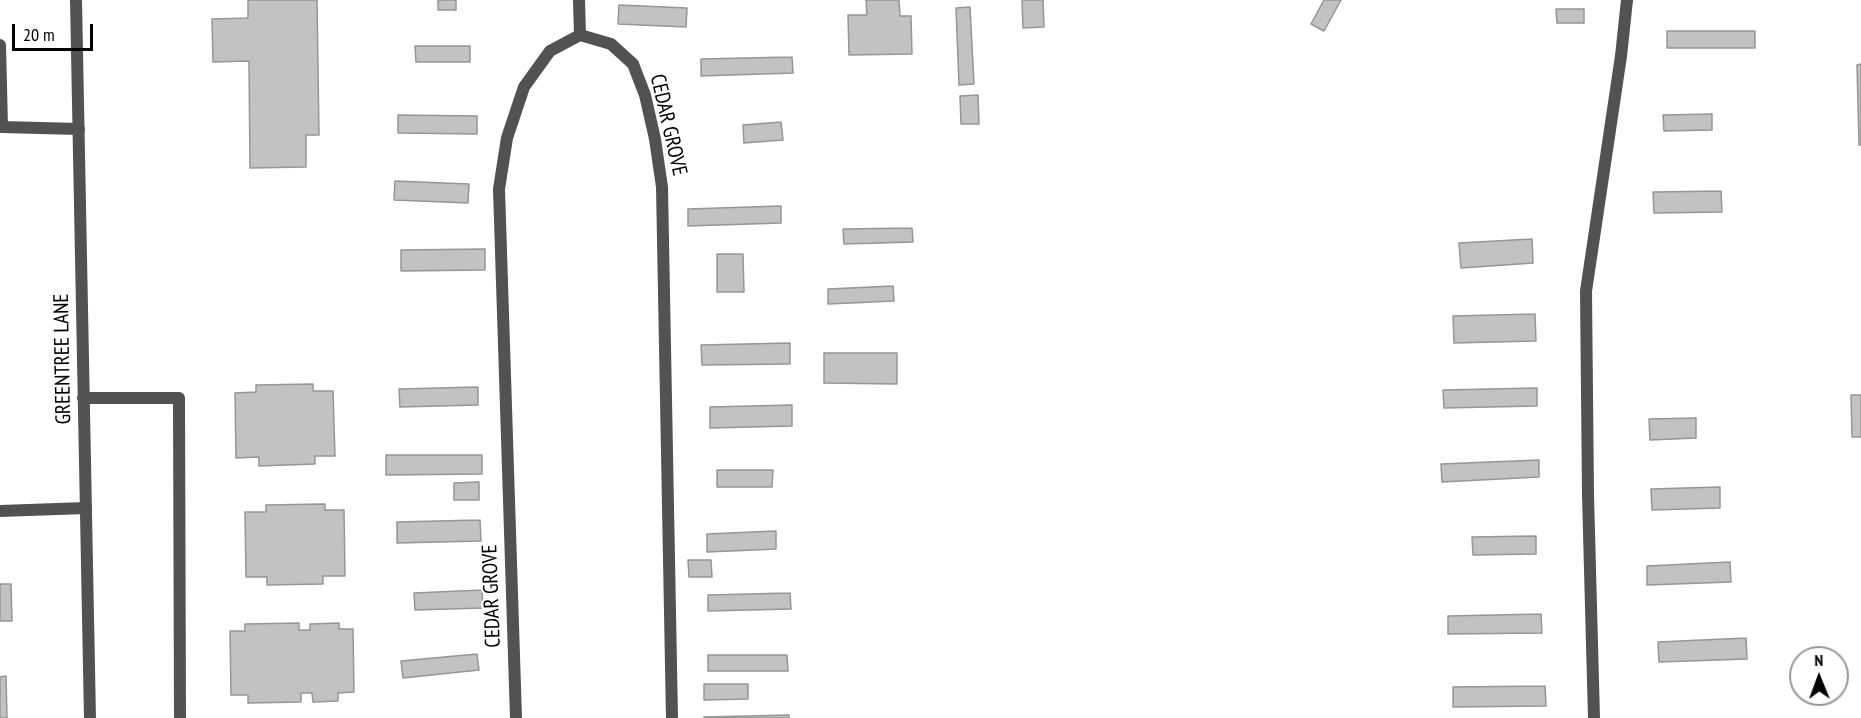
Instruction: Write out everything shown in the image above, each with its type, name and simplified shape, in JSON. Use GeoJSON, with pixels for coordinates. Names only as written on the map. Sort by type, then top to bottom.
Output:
{"type":"FeatureCollection","features":[{"type":"Feature","properties":{"kind":"street","name":"GREENTREE LANE"},"geometry":{"type":"LineString","coordinates":[[76,0],[90,718]]}},
{"type":"Feature","properties":{"kind":"street"},"geometry":{"type":"LineString","coordinates":[[579,0],[580,35]]}},
{"type":"Feature","properties":{"kind":"street"},"geometry":{"type":"LineString","coordinates":[[1594,718],[1587,495],[1586,291],[1627,0]]}},
{"type":"Feature","properties":{"kind":"street","name":"CEDAR GROVE"},"geometry":{"type":"LineString","coordinates":[[516,718],[499,189],[507,138],[524,87],[550,51],[580,35],[610,44],[633,64],[645,95],[662,186],[672,718]]}},
{"type":"Feature","properties":{"kind":"street"},"geometry":{"type":"LineString","coordinates":[[0,45],[2,127],[79,129]]}},
{"type":"Feature","properties":{"kind":"street"},"geometry":{"type":"LineString","coordinates":[[84,398],[178,398],[180,718]]}},
{"type":"Feature","properties":{"kind":"street"},"geometry":{"type":"LineString","coordinates":[[0,511],[86,508]]}},
{"type":"Feature","properties":{"kind":"building"},"geometry":{"type":"Polygon","coordinates":[[[248,0],[317,0],[319,135],[306,135],[306,167],[250,168],[249,61],[213,62],[212,19],[248,18],[248,0]]]}},
{"type":"Feature","properties":{"kind":"building"},"geometry":{"type":"Polygon","coordinates":[[[438,0],[456,0],[456,10],[438,10],[438,0]]]}},
{"type":"Feature","properties":{"kind":"building"},"geometry":{"type":"Polygon","coordinates":[[[866,0],[899,0],[900,16],[911,16],[912,54],[849,55],[848,15],[867,15],[866,0]]]}},
{"type":"Feature","properties":{"kind":"building"},"geometry":{"type":"Polygon","coordinates":[[[1022,0],[1043,0],[1044,27],[1023,28],[1022,0]]]}},
{"type":"Feature","properties":{"kind":"building"},"geometry":{"type":"Polygon","coordinates":[[[1324,0],[1341,0],[1324,31],[1311,24],[1324,0]]]}},
{"type":"Feature","properties":{"kind":"building"},"geometry":{"type":"Polygon","coordinates":[[[619,5],[687,8],[686,27],[618,24],[619,5]]]}},
{"type":"Feature","properties":{"kind":"building"},"geometry":{"type":"Polygon","coordinates":[[[970,7],[974,84],[959,85],[956,8],[970,7]]]}},
{"type":"Feature","properties":{"kind":"building"},"geometry":{"type":"Polygon","coordinates":[[[1556,9],[1584,9],[1584,23],[1557,23],[1556,9]]]}},
{"type":"Feature","properties":{"kind":"building"},"geometry":{"type":"Polygon","coordinates":[[[1667,31],[1755,31],[1755,48],[1667,48],[1667,31]]]}},
{"type":"Feature","properties":{"kind":"building"},"geometry":{"type":"Polygon","coordinates":[[[415,46],[470,46],[470,62],[416,62],[415,46]]]}},
{"type":"Feature","properties":{"kind":"building"},"geometry":{"type":"Polygon","coordinates":[[[792,57],[793,73],[701,76],[701,59],[792,57]]]}},
{"type":"Feature","properties":{"kind":"building"},"geometry":{"type":"Polygon","coordinates":[[[1861,64],[1861,145],[1859,145],[1857,65],[1861,64]]]}},
{"type":"Feature","properties":{"kind":"building"},"geometry":{"type":"Polygon","coordinates":[[[978,95],[979,124],[961,124],[960,96],[978,95]]]}},
{"type":"Feature","properties":{"kind":"building"},"geometry":{"type":"Polygon","coordinates":[[[1712,114],[1712,130],[1664,131],[1663,115],[1712,114]]]}},
{"type":"Feature","properties":{"kind":"building"},"geometry":{"type":"Polygon","coordinates":[[[398,115],[477,116],[477,134],[398,133],[398,115]]]}},
{"type":"Feature","properties":{"kind":"building"},"geometry":{"type":"Polygon","coordinates":[[[781,122],[783,140],[744,143],[743,125],[781,122]]]}},
{"type":"Feature","properties":{"kind":"building"},"geometry":{"type":"Polygon","coordinates":[[[395,181],[469,184],[468,203],[394,200],[395,181]]]}},
{"type":"Feature","properties":{"kind":"building"},"geometry":{"type":"Polygon","coordinates":[[[1721,191],[1722,212],[1654,213],[1653,192],[1721,191]]]}},
{"type":"Feature","properties":{"kind":"building"},"geometry":{"type":"Polygon","coordinates":[[[781,206],[781,223],[688,226],[688,209],[781,206]]]}},
{"type":"Feature","properties":{"kind":"building"},"geometry":{"type":"Polygon","coordinates":[[[912,228],[913,242],[844,244],[843,229],[912,228]]]}},
{"type":"Feature","properties":{"kind":"building"},"geometry":{"type":"Polygon","coordinates":[[[1532,239],[1533,263],[1461,268],[1459,243],[1532,239]]]}},
{"type":"Feature","properties":{"kind":"building"},"geometry":{"type":"Polygon","coordinates":[[[485,249],[485,270],[401,271],[401,250],[485,249]]]}},
{"type":"Feature","properties":{"kind":"building"},"geometry":{"type":"Polygon","coordinates":[[[717,254],[743,254],[744,292],[717,292],[717,254]]]}},
{"type":"Feature","properties":{"kind":"building"},"geometry":{"type":"Polygon","coordinates":[[[893,286],[894,301],[828,304],[828,289],[893,286]]]}},
{"type":"Feature","properties":{"kind":"building"},"geometry":{"type":"Polygon","coordinates":[[[1535,314],[1536,341],[1454,343],[1453,316],[1535,314]]]}},
{"type":"Feature","properties":{"kind":"building"},"geometry":{"type":"Polygon","coordinates":[[[790,343],[790,364],[702,365],[701,345],[790,343]]]}},
{"type":"Feature","properties":{"kind":"building"},"geometry":{"type":"Polygon","coordinates":[[[824,353],[897,353],[897,384],[824,383],[824,353]]]}},
{"type":"Feature","properties":{"kind":"building"},"geometry":{"type":"Polygon","coordinates":[[[313,384],[313,391],[333,391],[335,456],[315,456],[315,464],[259,466],[259,457],[236,458],[235,393],[256,392],[256,385],[313,384]]]}},
{"type":"Feature","properties":{"kind":"building"},"geometry":{"type":"Polygon","coordinates":[[[478,387],[478,405],[400,407],[399,389],[478,387]]]}},
{"type":"Feature","properties":{"kind":"building"},"geometry":{"type":"Polygon","coordinates":[[[1537,388],[1537,406],[1444,408],[1443,390],[1537,388]]]}},
{"type":"Feature","properties":{"kind":"building"},"geometry":{"type":"Polygon","coordinates":[[[1851,395],[1861,395],[1861,437],[1852,437],[1851,395]]]}},
{"type":"Feature","properties":{"kind":"building"},"geometry":{"type":"Polygon","coordinates":[[[792,405],[792,426],[710,428],[710,407],[792,405]]]}},
{"type":"Feature","properties":{"kind":"building"},"geometry":{"type":"Polygon","coordinates":[[[1696,418],[1696,438],[1650,440],[1649,419],[1696,418]]]}},
{"type":"Feature","properties":{"kind":"building"},"geometry":{"type":"Polygon","coordinates":[[[386,455],[482,455],[482,474],[386,475],[386,455]]]}},
{"type":"Feature","properties":{"kind":"building"},"geometry":{"type":"Polygon","coordinates":[[[1539,460],[1539,477],[1442,482],[1441,464],[1539,460]]]}},
{"type":"Feature","properties":{"kind":"building"},"geometry":{"type":"Polygon","coordinates":[[[717,470],[773,470],[772,487],[717,487],[717,470]]]}},
{"type":"Feature","properties":{"kind":"building"},"geometry":{"type":"Polygon","coordinates":[[[479,482],[479,500],[454,500],[454,483],[479,482]]]}},
{"type":"Feature","properties":{"kind":"building"},"geometry":{"type":"Polygon","coordinates":[[[1720,487],[1720,508],[1652,510],[1651,489],[1720,487]]]}},
{"type":"Feature","properties":{"kind":"building"},"geometry":{"type":"Polygon","coordinates":[[[325,504],[325,510],[344,510],[345,576],[323,576],[323,584],[267,585],[267,577],[246,577],[245,512],[266,512],[266,505],[325,504]]]}},
{"type":"Feature","properties":{"kind":"building"},"geometry":{"type":"Polygon","coordinates":[[[480,520],[481,541],[397,543],[397,522],[480,520]]]}},
{"type":"Feature","properties":{"kind":"building"},"geometry":{"type":"Polygon","coordinates":[[[776,531],[776,549],[707,552],[707,534],[776,531]]]}},
{"type":"Feature","properties":{"kind":"building"},"geometry":{"type":"Polygon","coordinates":[[[1536,536],[1536,554],[1473,555],[1472,537],[1536,536]]]}},
{"type":"Feature","properties":{"kind":"building"},"geometry":{"type":"Polygon","coordinates":[[[688,560],[711,560],[712,577],[689,577],[688,560]]]}},
{"type":"Feature","properties":{"kind":"building"},"geometry":{"type":"Polygon","coordinates":[[[1730,562],[1731,582],[1647,585],[1647,566],[1730,562]]]}},
{"type":"Feature","properties":{"kind":"building"},"geometry":{"type":"Polygon","coordinates":[[[0,584],[11,584],[12,621],[0,621],[0,584]]]}},
{"type":"Feature","properties":{"kind":"building"},"geometry":{"type":"Polygon","coordinates":[[[482,590],[483,608],[415,610],[414,593],[482,590]]]}},
{"type":"Feature","properties":{"kind":"building"},"geometry":{"type":"Polygon","coordinates":[[[790,593],[791,609],[708,611],[708,595],[790,593]]]}},
{"type":"Feature","properties":{"kind":"building"},"geometry":{"type":"Polygon","coordinates":[[[1541,614],[1542,633],[1448,634],[1448,616],[1541,614]]]}},
{"type":"Feature","properties":{"kind":"building"},"geometry":{"type":"Polygon","coordinates":[[[299,623],[299,630],[310,630],[310,624],[339,623],[339,629],[353,629],[354,692],[338,693],[338,701],[313,702],[312,693],[301,693],[301,702],[248,703],[248,695],[231,695],[230,631],[245,631],[245,624],[299,623]]]}},
{"type":"Feature","properties":{"kind":"building"},"geometry":{"type":"Polygon","coordinates":[[[1746,638],[1747,659],[1659,662],[1658,642],[1746,638]]]}},
{"type":"Feature","properties":{"kind":"building"},"geometry":{"type":"Polygon","coordinates":[[[477,654],[479,670],[403,678],[401,661],[477,654]]]}},
{"type":"Feature","properties":{"kind":"building"},"geometry":{"type":"Polygon","coordinates":[[[708,655],[787,655],[788,671],[708,671],[708,655]]]}},
{"type":"Feature","properties":{"kind":"building"},"geometry":{"type":"Polygon","coordinates":[[[6,676],[7,718],[0,718],[0,677],[6,676]]]}},
{"type":"Feature","properties":{"kind":"building"},"geometry":{"type":"Polygon","coordinates":[[[704,684],[748,684],[748,699],[704,700],[704,684]]]}},
{"type":"Feature","properties":{"kind":"building"},"geometry":{"type":"Polygon","coordinates":[[[1545,686],[1546,706],[1453,707],[1453,687],[1545,686]]]}},
{"type":"Feature","properties":{"kind":"building"},"geometry":{"type":"Polygon","coordinates":[[[789,715],[789,718],[704,718],[704,717],[789,715]]]}}]}
